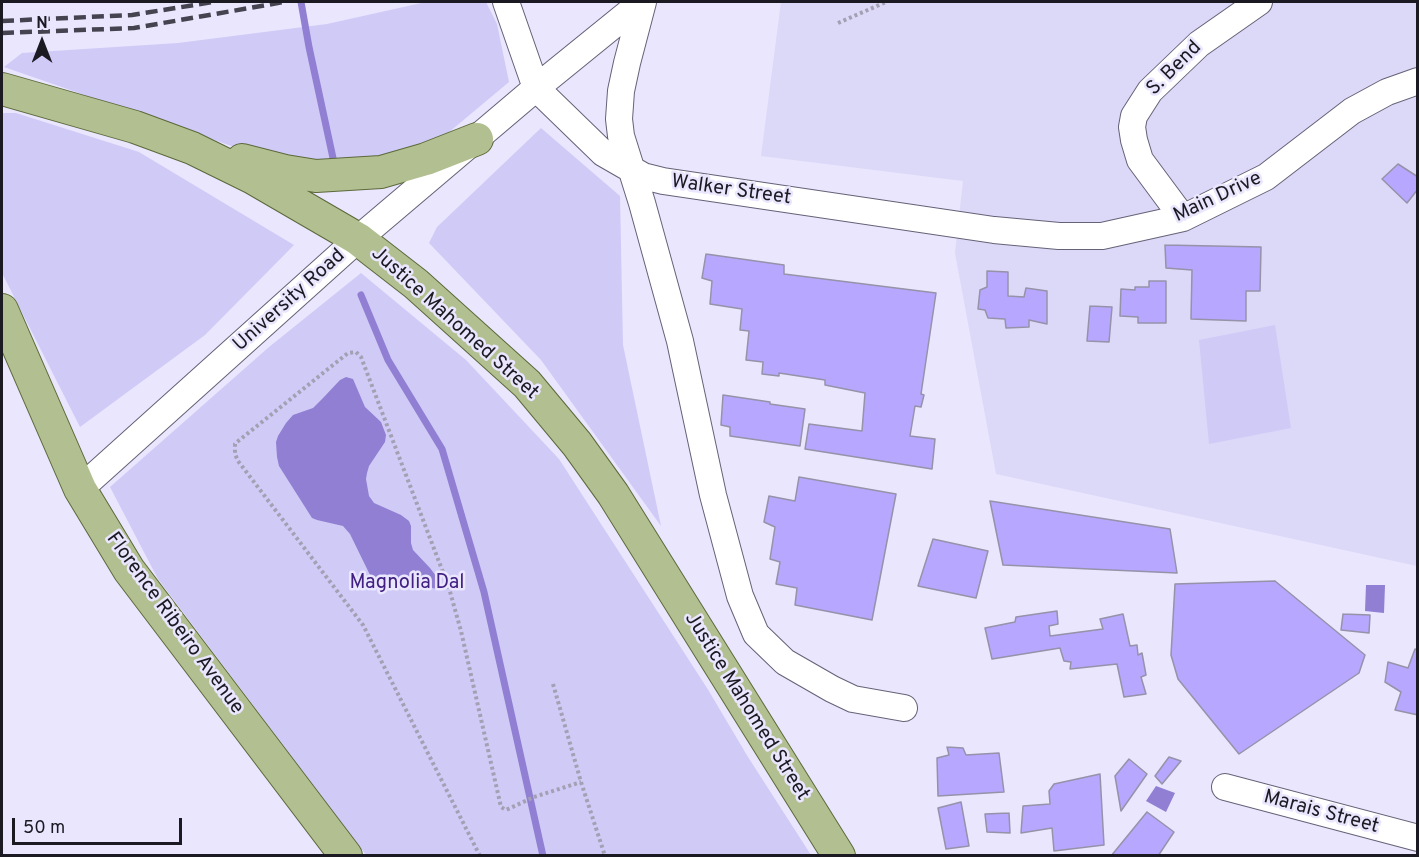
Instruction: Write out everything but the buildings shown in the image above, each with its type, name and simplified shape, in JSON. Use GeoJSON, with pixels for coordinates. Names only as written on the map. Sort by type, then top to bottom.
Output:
{"type":"FeatureCollection","features":[{"type":"Feature","properties":{"kind":"main road","name":"Justice Mahomed Street"},"geometry":{"type":"LineString","coordinates":[[2,89],[135,127],[192,148],[253,178],[358,239],[416,284],[527,384],[577,444],[613,494],[839,855]]}},
{"type":"Feature","properties":{"kind":"main road"},"geometry":{"type":"LineString","coordinates":[[192,148],[285,171],[316,176],[381,172],[426,159],[477,138]]}},
{"type":"Feature","properties":{"kind":"main road","name":"Florence Ribeiro Avenue"},"geometry":{"type":"LineString","coordinates":[[2,310],[80,489],[129,570],[346,855]]}},
{"type":"Feature","properties":{"kind":"street"},"geometry":{"type":"LineString","coordinates":[[506,2],[536,88]]}},
{"type":"Feature","properties":{"kind":"street"},"geometry":{"type":"LineString","coordinates":[[643,2],[621,91],[619,119],[621,135],[680,341],[713,495],[740,596],[756,634],[785,662],[853,699],[904,708]]}},
{"type":"Feature","properties":{"kind":"street","name":"University Road"},"geometry":{"type":"LineString","coordinates":[[80,489],[358,239],[536,88],[643,2]]}},
{"type":"Feature","properties":{"kind":"street","name":"S. Bend"},"geometry":{"type":"LineString","coordinates":[[1184,218],[1140,159],[1132,126],[1134,116],[1150,91],[1199,44],[1259,2]]}},
{"type":"Feature","properties":{"kind":"street","name":"Main Drive"},"geometry":{"type":"LineString","coordinates":[[957,225],[1059,236],[1102,236],[1184,218],[1266,177],[1352,111],[1387,92],[1418,81]]}},
{"type":"Feature","properties":{"kind":"street","name":"Walker Street"},"geometry":{"type":"LineString","coordinates":[[536,88],[603,153],[643,176],[663,181],[957,225]]}},
{"type":"Feature","properties":{"kind":"street","name":"Marais Street"},"geometry":{"type":"LineString","coordinates":[[1224,787],[1418,838]]}},
{"type":"Feature","properties":{"kind":"path"},"geometry":{"type":"LineString","coordinates":[[838,23],[886,2]]}},
{"type":"Feature","properties":{"kind":"path"},"geometry":{"type":"LineString","coordinates":[[480,855],[363,625],[235,454],[234,449],[237,442],[350,352],[356,352],[361,357],[449,588],[502,809],[506,810],[534,797],[581,782]]}},
{"type":"Feature","properties":{"kind":"path"},"geometry":{"type":"LineString","coordinates":[[553,684],[605,855]]}},
{"type":"Feature","properties":{"kind":"shaded area"},"geometry":{"type":"Polygon","coordinates":[[[781,2],[1417,2],[1417,566],[996,474],[955,253],[963,181],[761,156],[781,2]]]}},
{"type":"Feature","properties":{"kind":"shaded area"},"geometry":{"type":"Polygon","coordinates":[[[346,377],[353,379],[365,407],[381,422],[386,435],[385,442],[367,473],[369,496],[374,503],[409,521],[413,550],[439,580],[440,585],[437,589],[428,587],[416,579],[387,582],[371,577],[350,534],[343,526],[312,518],[279,466],[276,442],[286,423],[293,415],[313,408],[340,380],[346,377]]]}},
{"type":"Feature","properties":{"kind":"shaded area"},"geometry":{"type":"Polygon","coordinates":[[[1366,585],[1385,585],[1384,613],[1365,611],[1366,585]]]}},
{"type":"Feature","properties":{"kind":"shaded area"},"geometry":{"type":"Polygon","coordinates":[[[1156,786],[1175,793],[1166,812],[1146,801],[1156,786]]]}},
{"type":"Feature","properties":{"kind":"green space"},"geometry":{"type":"Polygon","coordinates":[[[426,2],[486,2],[497,24],[509,82],[436,143],[378,166],[289,166],[4,67],[22,53],[178,43],[327,24],[426,2]]]}},
{"type":"Feature","properties":{"kind":"green space"},"geometry":{"type":"Polygon","coordinates":[[[2,113],[16,113],[139,152],[294,245],[205,335],[80,427],[2,273],[2,113]]]}},
{"type":"Feature","properties":{"kind":"green space"},"geometry":{"type":"Polygon","coordinates":[[[541,128],[620,196],[623,345],[661,526],[541,360],[429,243],[437,227],[541,128]]]}},
{"type":"Feature","properties":{"kind":"green space","name":"Magnolia Dal"},"geometry":{"type":"Polygon","coordinates":[[[361,273],[466,360],[559,459],[707,688],[811,855],[366,855],[158,579],[110,487],[269,347],[361,273]]]}},
{"type":"Feature","properties":{"kind":"green space"},"geometry":{"type":"Polygon","coordinates":[[[1275,325],[1291,428],[1209,444],[1199,340],[1275,325]]]}},
{"type":"Feature","properties":{"kind":"waterway"},"geometry":{"type":"LineString","coordinates":[[301,2],[333,158]]}},
{"type":"Feature","properties":{"kind":"waterway"},"geometry":{"type":"LineString","coordinates":[[361,295],[388,360],[442,449],[484,592],[543,856]]}},
{"type":"Feature","properties":{"kind":"railway"},"geometry":{"type":"LineString","coordinates":[[2,21],[132,15],[213,2]]}},
{"type":"Feature","properties":{"kind":"railway"},"geometry":{"type":"LineString","coordinates":[[2,33],[134,28],[284,2]]}}]}
